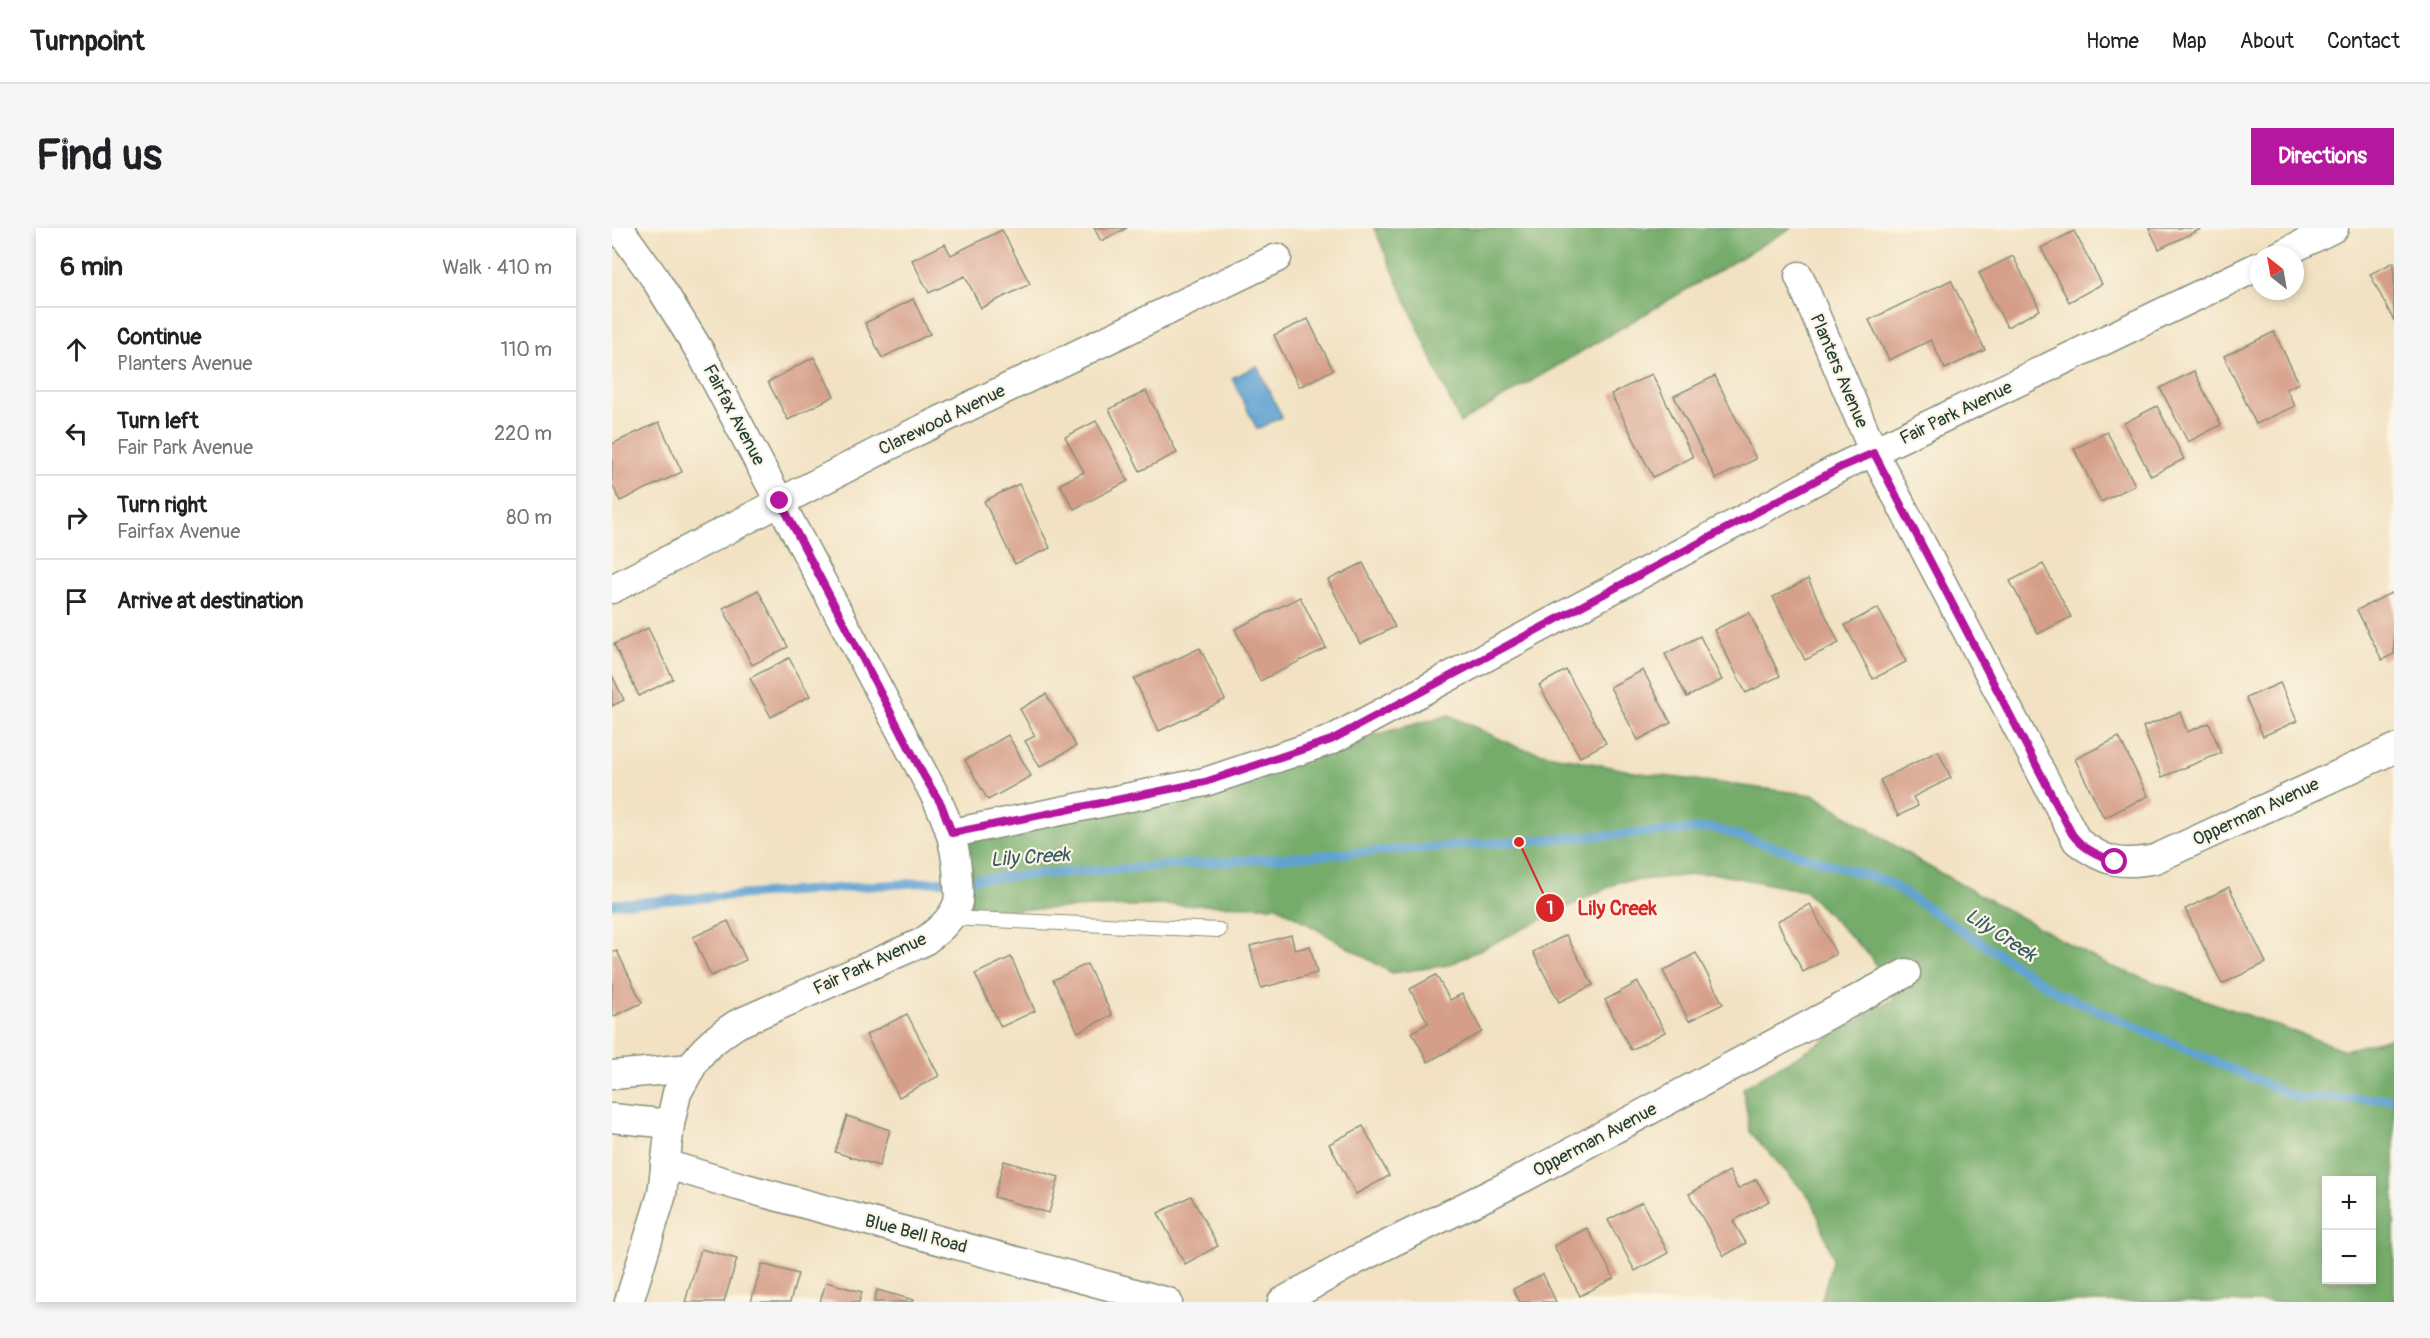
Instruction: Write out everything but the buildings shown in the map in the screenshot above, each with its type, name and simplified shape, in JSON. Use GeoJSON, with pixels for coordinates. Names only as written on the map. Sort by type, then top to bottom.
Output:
{"type":"FeatureCollection","features":[{"type":"Feature","properties":{"kind":"street","name":"Fairfax Avenue"},"geometry":{"type":"LineString","coordinates":[[619,228],[654,277],[702,353],[924,776],[941,804],[954,845]]}},
{"type":"Feature","properties":{"kind":"street"},"geometry":{"type":"LineString","coordinates":[[2298,246],[2334,228]]}},
{"type":"Feature","properties":{"kind":"street","name":"Clarewood Avenue"},"geometry":{"type":"LineString","coordinates":[[612,589],[914,433],[1276,258]]}},
{"type":"Feature","properties":{"kind":"street","name":"Fair Park Avenue"},"geometry":{"type":"LineString","coordinates":[[954,845],[1205,782],[1331,740],[1841,467],[2250,270]]}},
{"type":"Feature","properties":{"kind":"street","name":"Planters Avenue"},"geometry":{"type":"LineString","coordinates":[[1799,276],[1874,453],[2072,834],[2077,841],[2094,854],[2115,862]]}},
{"type":"Feature","properties":{"kind":"street","name":"Opperman Avenue"},"geometry":{"type":"LineString","coordinates":[[2115,862],[2134,863],[2155,859],[2394,748]]}},
{"type":"Feature","properties":{"kind":"street"},"geometry":{"type":"LineString","coordinates":[[954,845],[954,910]]}},
{"type":"Feature","properties":{"kind":"street","name":"Fair Park Avenue"},"geometry":{"type":"LineString","coordinates":[[665,1164],[677,1093],[695,1060],[714,1040],[737,1024],[923,942],[935,934],[954,910]]}},
{"type":"Feature","properties":{"kind":"street","name":"Opperman Avenue"},"geometry":{"type":"LineString","coordinates":[[1282,1302],[1356,1260],[1523,1178],[1906,973]]}},
{"type":"Feature","properties":{"kind":"street"},"geometry":{"type":"LineString","coordinates":[[612,1075],[691,1068]]}},
{"type":"Feature","properties":{"kind":"street"},"geometry":{"type":"LineString","coordinates":[[612,1118],[670,1124]]}},
{"type":"Feature","properties":{"kind":"street"},"geometry":{"type":"LineString","coordinates":[[629,1302],[662,1194],[665,1164]]}},
{"type":"Feature","properties":{"kind":"street","name":"Blue Bell Road"},"geometry":{"type":"LineString","coordinates":[[665,1164],[1168,1302]]}},
{"type":"Feature","properties":{"kind":"lane"},"geometry":{"type":"LineString","coordinates":[[954,910],[1219,930]]}},
{"type":"Feature","properties":{"kind":"green space"},"geometry":{"type":"Polygon","coordinates":[[[1374,228],[1791,228],[1460,423],[1374,228]]]}},
{"type":"Feature","properties":{"kind":"green space"},"geometry":{"type":"Polygon","coordinates":[[[1449,715],[1519,748],[1640,773],[1814,795],[1924,864],[2107,965],[2345,1050],[2394,1037],[2394,1302],[1821,1302],[1833,1258],[1812,1200],[1750,1132],[1743,1088],[1894,999],[1871,957],[1805,891],[1712,873],[1619,882],[1449,965],[1392,973],[1277,906],[1164,905],[971,911],[970,842],[1449,715]]]}},
{"type":"Feature","properties":{"kind":"water"},"geometry":{"type":"Polygon","coordinates":[[[1257,366],[1282,417],[1257,429],[1232,378],[1257,366]]]}},
{"type":"Feature","properties":{"kind":"waterway","name":"Lily Creek"},"geometry":{"type":"LineString","coordinates":[[612,904],[1713,828],[1888,882],[2058,993],[2298,1098],[2394,1099]]}},
{"type":"Feature","properties":{"kind":"place","name":"Lily Creek"},"geometry":{"type":"Point","coordinates":[1519,842]}},
{"type":"Feature","properties":{"kind":"route"},"geometry":{"type":"LineString","coordinates":[[780,501],[924,776],[941,804],[952,833],[1205,782],[1268,763],[1331,740],[1841,467],[1874,453],[2072,834],[2077,841],[2094,854],[2115,862]]}}]}
